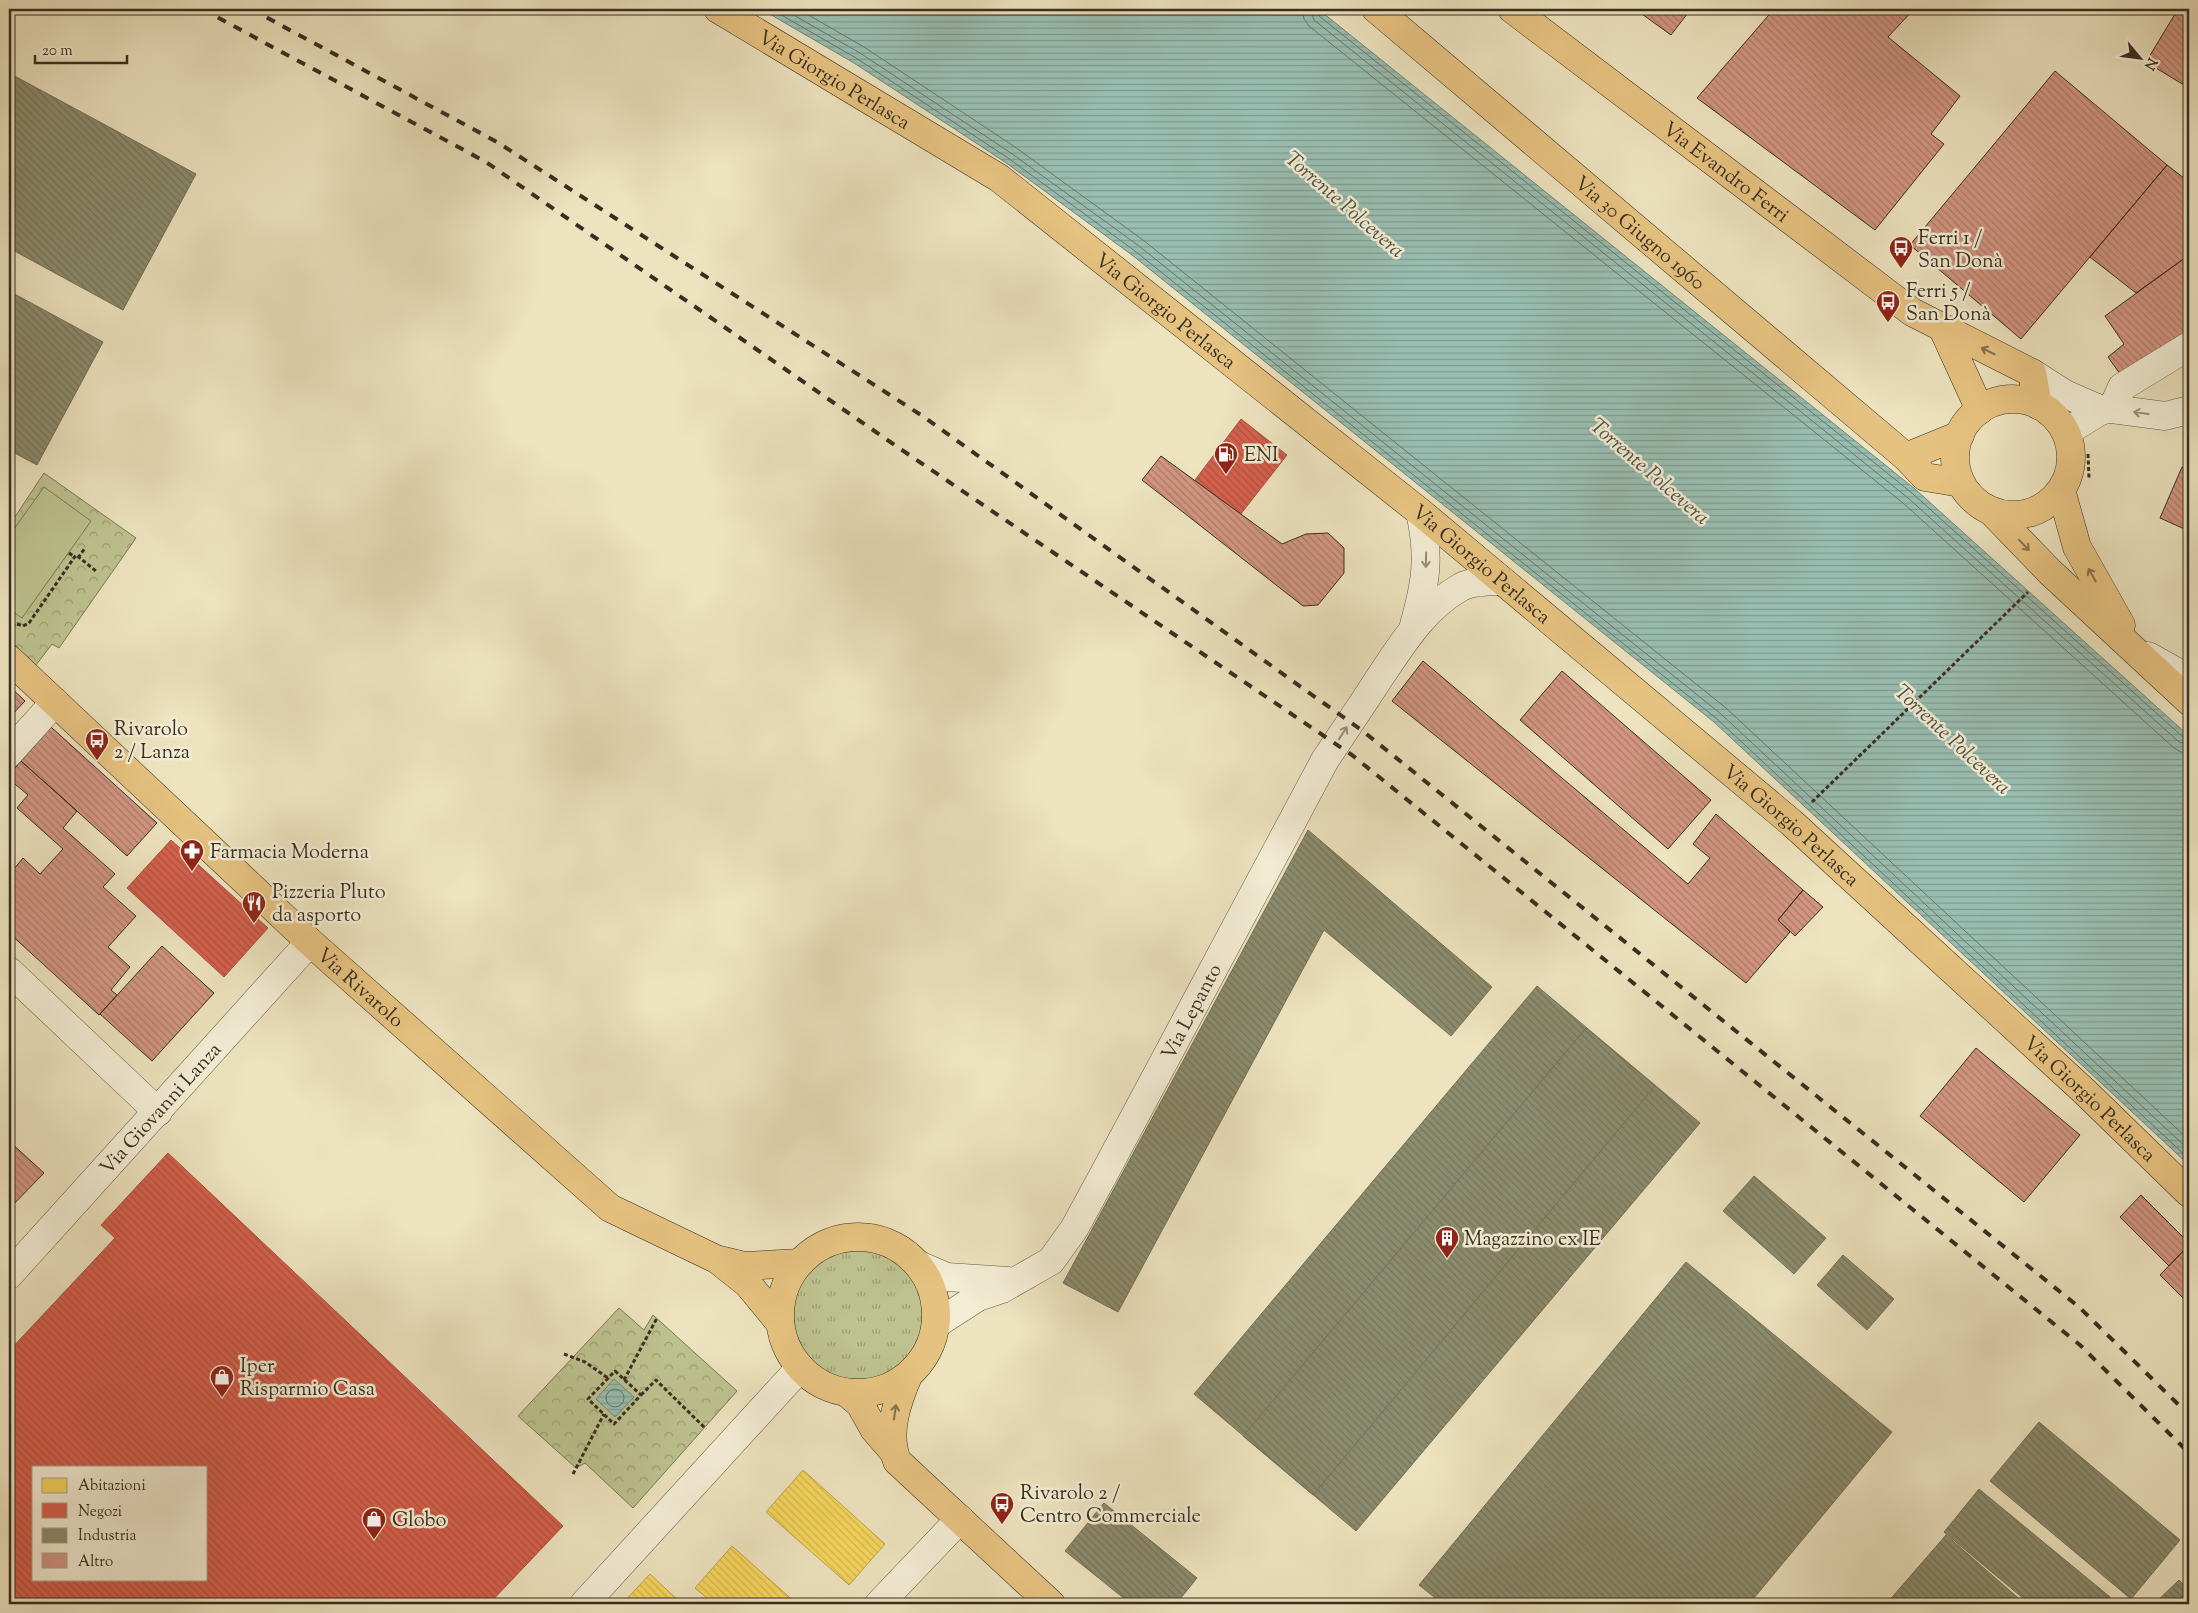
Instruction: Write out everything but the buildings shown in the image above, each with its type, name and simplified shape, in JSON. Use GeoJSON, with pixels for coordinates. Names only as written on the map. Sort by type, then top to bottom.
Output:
{"type":"FeatureCollection","features":[{"type":"Feature","properties":{"kind":"main road","name":"Via Giorgio Perlasca"},"geometry":{"type":"LineString","coordinates":[[718,9],[999,178],[1420,512],[1792,823],[2084,1091],[2189,1193]]}},
{"type":"Feature","properties":{"kind":"main road","name":"Via 30 Giugno 1960"},"geometry":{"type":"LineString","coordinates":[[1376,9],[1906,457],[1925,478],[1961,483]]}},
{"type":"Feature","properties":{"kind":"main road","name":"Via Evandro Ferri"},"geometry":{"type":"LineString","coordinates":[[1512,9],[1912,312],[2032,373]]}},
{"type":"Feature","properties":{"kind":"main road"},"geometry":{"type":"LineString","coordinates":[[1943,329],[1980,410]]}},
{"type":"Feature","properties":{"kind":"main road"},"geometry":{"type":"LineString","coordinates":[[2032,373],[2038,404]]}},
{"type":"Feature","properties":{"kind":"main road"},"geometry":{"type":"LineString","coordinates":[[1990,510],[2009,515],[2029,513],[2047,505],[2061,490],[2070,472],[2071,452],[2066,432],[2054,416],[2038,404],[2018,400],[1998,401],[1980,410],[1968,421],[1960,435],[1956,451],[1956,468],[1961,483],[1973,499],[1990,510],[2050,572],[2189,701]]}},
{"type":"Feature","properties":{"kind":"main road"},"geometry":{"type":"LineString","coordinates":[[1906,457],[1960,435]]}},
{"type":"Feature","properties":{"kind":"main road"},"geometry":{"type":"LineString","coordinates":[[2061,490],[2076,548],[2134,648]]}},
{"type":"Feature","properties":{"kind":"main road","name":"Via Rivarolo"},"geometry":{"type":"LineString","coordinates":[[9,659],[310,942],[610,1208],[716,1259],[745,1266],[800,1262]]}},
{"type":"Feature","properties":{"kind":"main road","name":"Via Rivarolo"},"geometry":{"type":"LineString","coordinates":[[860,1236],[882,1240],[903,1250],[919,1265],[930,1283],[934,1296],[936,1324],[931,1343],[922,1361],[908,1376],[890,1387],[868,1393],[847,1393],[821,1384],[800,1368],[790,1355],[783,1339],[780,1323],[783,1294],[788,1280],[800,1262],[818,1248],[838,1239],[860,1236]]}},
{"type":"Feature","properties":{"kind":"main road","name":"Via Rivarolo"},"geometry":{"type":"LineString","coordinates":[[716,1259],[748,1284],[780,1323]]}},
{"type":"Feature","properties":{"kind":"main road","name":"Via Rivarolo"},"geometry":{"type":"LineString","coordinates":[[893,1451],[896,1404],[908,1376]]}},
{"type":"Feature","properties":{"kind":"main road","name":"Via Rivarolo"},"geometry":{"type":"LineString","coordinates":[[847,1393],[860,1404],[874,1429],[893,1451],[897,1461],[1051,1604]]}},
{"type":"Feature","properties":{"kind":"street"},"geometry":{"type":"LineString","coordinates":[[2066,432],[2107,409],[2122,387],[2189,346]]}},
{"type":"Feature","properties":{"kind":"street"},"geometry":{"type":"LineString","coordinates":[[2032,373],[2065,394],[2107,409],[2165,416],[2189,410]]}},
{"type":"Feature","properties":{"kind":"street"},"geometry":{"type":"LineString","coordinates":[[1413,627],[1424,588],[1427,560],[1426,536],[1420,512]]}},
{"type":"Feature","properties":{"kind":"street"},"geometry":{"type":"LineString","coordinates":[[1413,627],[1440,601],[1462,586],[1486,581],[1502,581]]}},
{"type":"Feature","properties":{"kind":"street","name":"Via Lepanto"},"geometry":{"type":"LineString","coordinates":[[1017,1281],[1051,1261],[1074,1229],[1325,760],[1413,627]]}},
{"type":"Feature","properties":{"kind":"street"},"geometry":{"type":"LineString","coordinates":[[2134,648],[2182,675],[2189,682]]}},
{"type":"Feature","properties":{"kind":"street"},"geometry":{"type":"LineString","coordinates":[[9,753],[55,702]]}},
{"type":"Feature","properties":{"kind":"street","name":"Via Giovanni Lanza"},"geometry":{"type":"LineString","coordinates":[[9,1275],[310,942]]}},
{"type":"Feature","properties":{"kind":"street"},"geometry":{"type":"LineString","coordinates":[[9,971],[158,1112]]}},
{"type":"Feature","properties":{"kind":"street"},"geometry":{"type":"LineString","coordinates":[[919,1265],[947,1276],[991,1281],[1017,1281]]}},
{"type":"Feature","properties":{"kind":"street"},"geometry":{"type":"LineString","coordinates":[[936,1324],[978,1297],[1017,1281]]}},
{"type":"Feature","properties":{"kind":"street"},"geometry":{"type":"LineString","coordinates":[[584,1604],[800,1368]]}},
{"type":"Feature","properties":{"kind":"street"},"geometry":{"type":"LineString","coordinates":[[879,1604],[960,1519]]}},
{"type":"Feature","properties":{"kind":"path"},"geometry":{"type":"LineString","coordinates":[[17,624],[23,626],[29,623],[85,548]]}},
{"type":"Feature","properties":{"kind":"path"},"geometry":{"type":"LineString","coordinates":[[69,553],[96,571]]}},
{"type":"Feature","properties":{"kind":"path"},"geometry":{"type":"LineString","coordinates":[[1809,806],[2020,600]]}},
{"type":"Feature","properties":{"kind":"path"},"geometry":{"type":"LineString","coordinates":[[624,1380],[657,1318]]}},
{"type":"Feature","properties":{"kind":"path"},"geometry":{"type":"LineString","coordinates":[[648,1324],[652,1328]]}},
{"type":"Feature","properties":{"kind":"path"},"geometry":{"type":"LineString","coordinates":[[564,1354],[586,1362],[608,1378]]}},
{"type":"Feature","properties":{"kind":"path"},"geometry":{"type":"LineString","coordinates":[[641,1395],[615,1371],[588,1399],[614,1424],[656,1380],[708,1431]]}},
{"type":"Feature","properties":{"kind":"path"},"geometry":{"type":"LineString","coordinates":[[573,1474],[604,1414]]}},
{"type":"Feature","properties":{"kind":"green space"},"geometry":{"type":"Polygon","coordinates":[[[44,473],[136,538],[59,648],[52,644],[36,665],[9,640],[9,526],[44,473]]]}},
{"type":"Feature","properties":{"kind":"green space"},"geometry":{"type":"Polygon","coordinates":[[[44,487],[91,521],[22,618],[9,609],[9,536],[44,487]]]}},
{"type":"Feature","properties":{"kind":"green space"},"geometry":{"type":"Polygon","coordinates":[[[858,1244],[885,1250],[897,1256],[908,1265],[917,1276],[923,1288],[929,1315],[923,1342],[917,1354],[908,1365],[897,1374],[885,1380],[858,1386],[831,1380],[819,1374],[808,1365],[799,1354],[793,1342],[787,1315],[793,1288],[799,1276],[808,1265],[819,1256],[831,1250],[858,1244]]]}},
{"type":"Feature","properties":{"kind":"green space"},"geometry":{"type":"Polygon","coordinates":[[[619,1308],[644,1330],[653,1315],[737,1391],[633,1508],[585,1463],[576,1468],[518,1416],[619,1308]]]}},
{"type":"Feature","properties":{"kind":"water","name":"Torrente Polcevera"},"geometry":{"type":"Polygon","coordinates":[[[761,9],[1318,9],[1915,489],[2189,736],[2189,1165],[1714,722],[1132,255],[1005,162],[854,63],[761,9]]]}},
{"type":"Feature","properties":{"kind":"water"},"geometry":{"type":"Polygon","coordinates":[[[614,1379],[634,1397],[615,1417],[596,1399],[614,1379]]]}},
{"type":"Feature","properties":{"kind":"railway"},"geometry":{"type":"LineString","coordinates":[[202,9],[486,162],[899,448],[1352,755],[2080,1345],[2189,1453]]}},
{"type":"Feature","properties":{"kind":"railway"},"geometry":{"type":"LineString","coordinates":[[251,9],[497,142],[924,417],[1364,732],[2079,1307],[2189,1415]]}},
{"type":"Feature","properties":{"kind":"place","name":"Ferri 1 / San Donà"},"geometry":{"type":"Point","coordinates":[1901,269]}},
{"type":"Feature","properties":{"kind":"place","name":"Ferri 5 / San Donà"},"geometry":{"type":"Point","coordinates":[1888,323]}},
{"type":"Feature","properties":{"kind":"place","name":"ENI"},"geometry":{"type":"Point","coordinates":[1226,475]}},
{"type":"Feature","properties":{"kind":"place","name":"Rivarolo 2 / Lanza"},"geometry":{"type":"Point","coordinates":[97,761]}},
{"type":"Feature","properties":{"kind":"place","name":"Farmacia Moderna"},"geometry":{"type":"Point","coordinates":[192,872]}},
{"type":"Feature","properties":{"kind":"place","name":"Pizzeria Pluto da asporto"},"geometry":{"type":"Point","coordinates":[254,924]}},
{"type":"Feature","properties":{"kind":"place","name":"Magazzino ex IE"},"geometry":{"type":"Point","coordinates":[1447,1259]}},
{"type":"Feature","properties":{"kind":"place","name":"Iper Risparmio Casa"},"geometry":{"type":"Point","coordinates":[222,1398]}},
{"type":"Feature","properties":{"kind":"place","name":"Rivarolo 2 / Centro Commerciale"},"geometry":{"type":"Point","coordinates":[1002,1525]}},
{"type":"Feature","properties":{"kind":"place","name":"Globo"},"geometry":{"type":"Point","coordinates":[374,1540]}}]}
